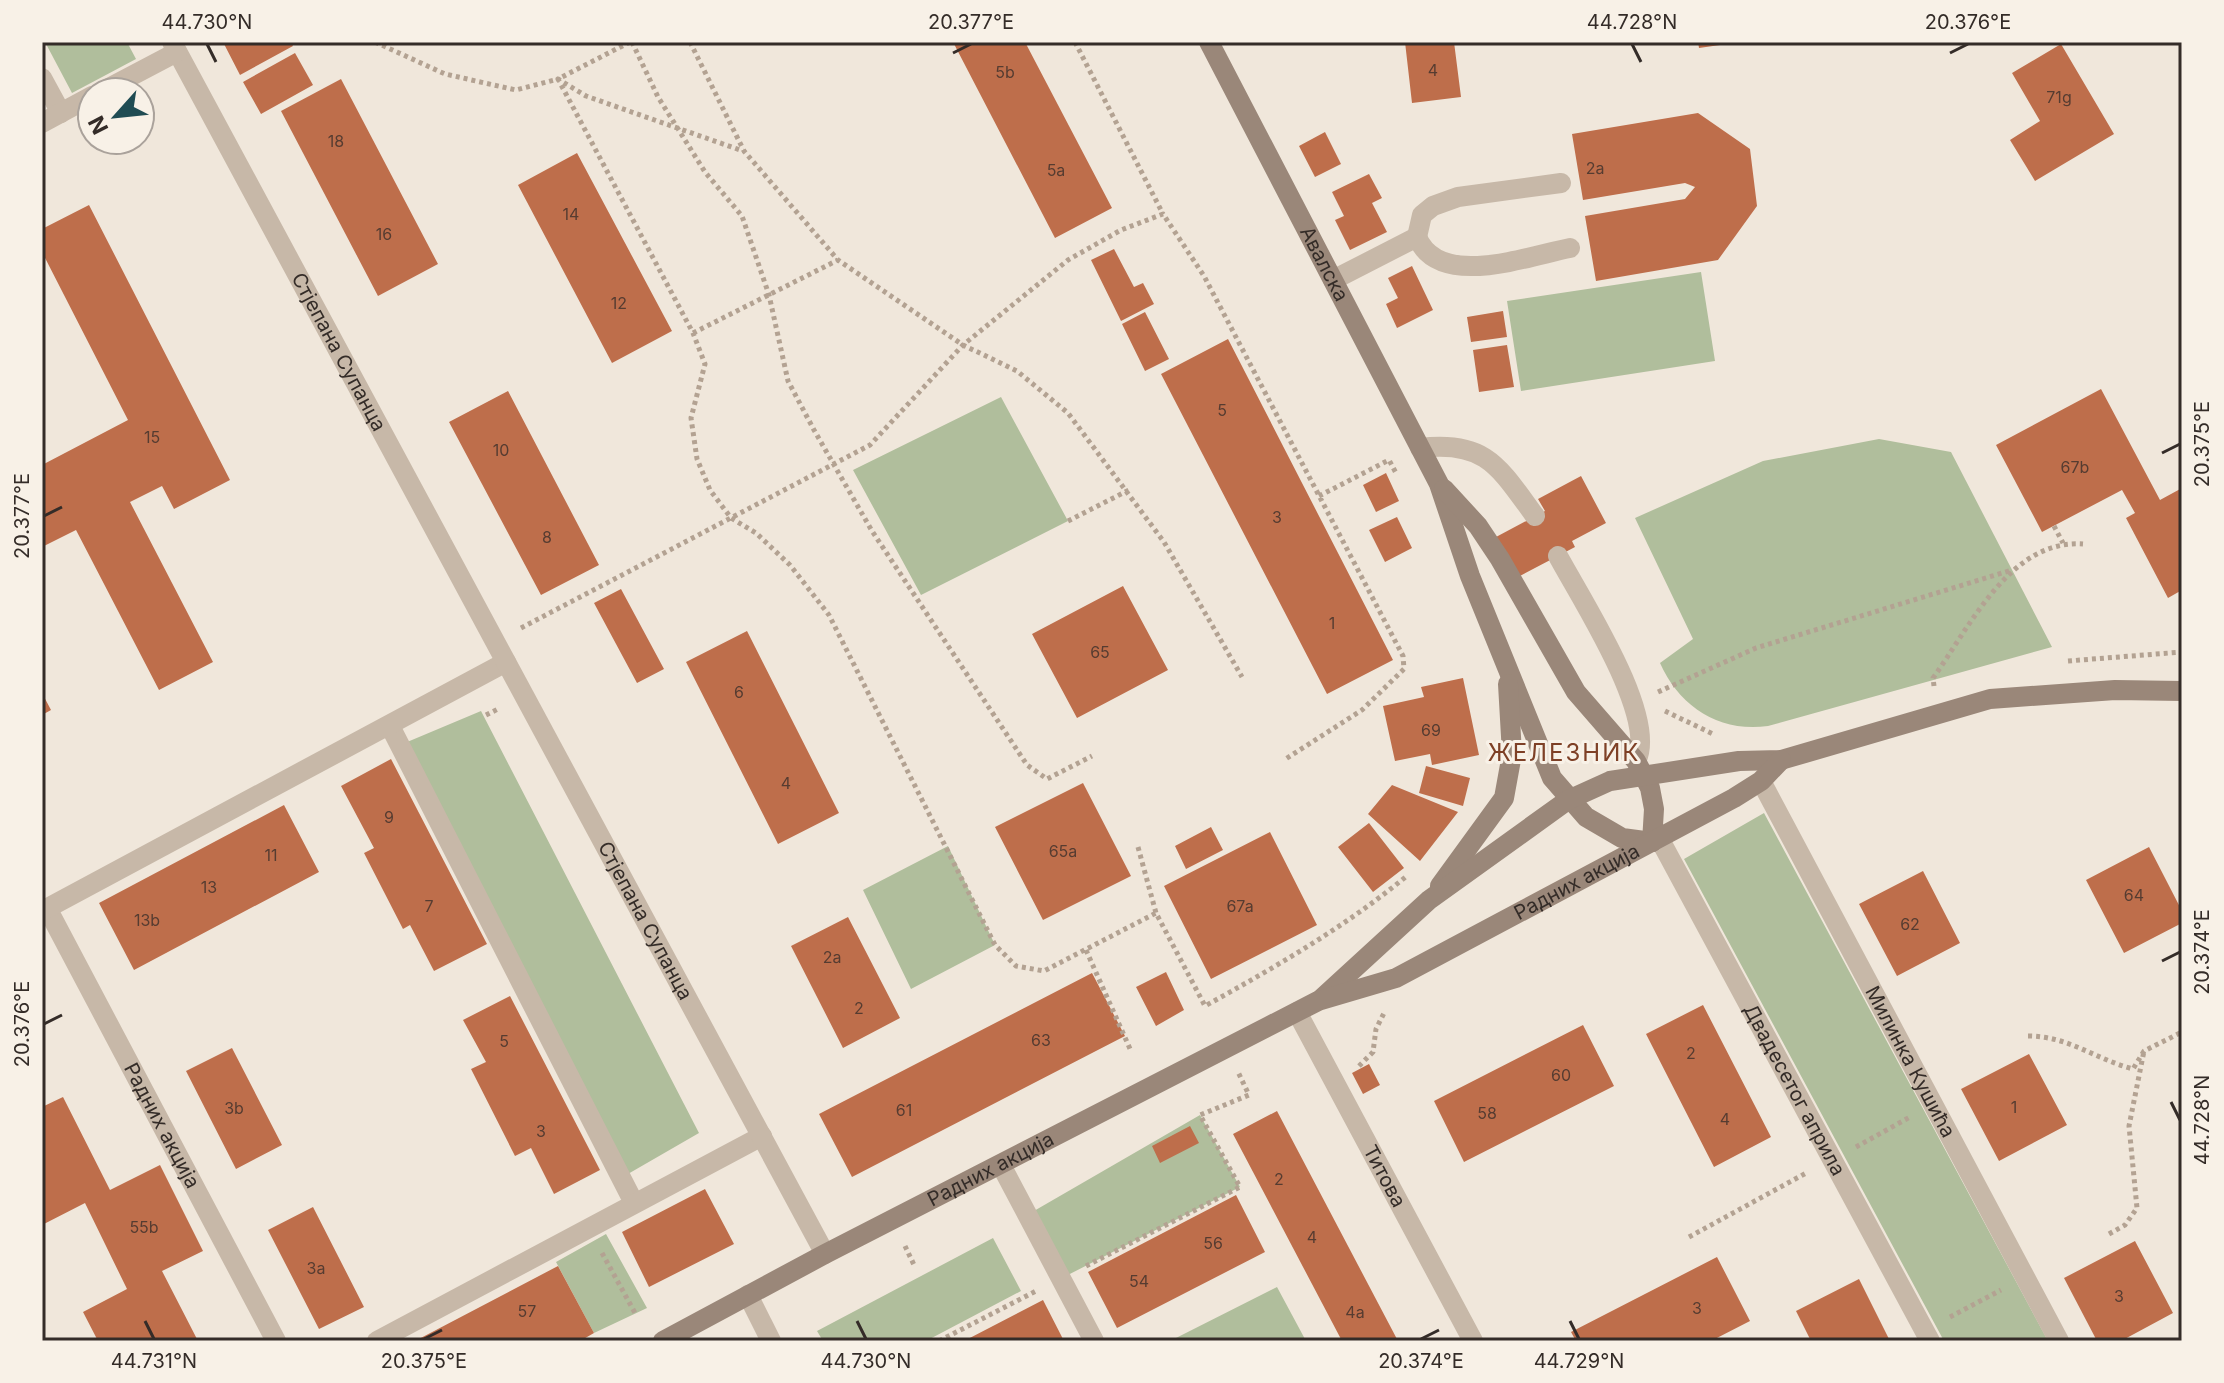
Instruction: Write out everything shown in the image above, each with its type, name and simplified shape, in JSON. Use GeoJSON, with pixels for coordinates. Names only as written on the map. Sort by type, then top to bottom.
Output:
{"type":"FeatureCollection","features":[{"type":"Feature","properties":{"kind":"main road","name":"Авалска"},"geometry":{"type":"LineString","coordinates":[[1209,42],[1439,484],[1470,576],[1506,660],[1540,754],[1568,800]]}},
{"type":"Feature","properties":{"kind":"main road","name":"Авалска"},"geometry":{"type":"LineString","coordinates":[[1439,484],[1478,526],[1500,559],[1576,692],[1640,768],[1654,809],[1656,840]]}},
{"type":"Feature","properties":{"kind":"main road"},"geometry":{"type":"LineString","coordinates":[[1429,900],[1504,798],[1512,754],[1506,660]]}},
{"type":"Feature","properties":{"kind":"main road","name":"Радних акција"},"geometry":{"type":"LineString","coordinates":[[1318,1001],[1429,900],[1568,800],[1640,768],[1781,760],[1990,699],[2115,690],[2182,691]]}},
{"type":"Feature","properties":{"kind":"main road","name":"Радних акција"},"geometry":{"type":"LineString","coordinates":[[663,1341],[825,1254],[1318,1001],[1396,978],[1761,781],[1781,760]]}},
{"type":"Feature","properties":{"kind":"main road"},"geometry":{"type":"LineString","coordinates":[[1568,800],[1586,817],[1622,838],[1656,840]]}},
{"type":"Feature","properties":{"kind":"street"},"geometry":{"type":"LineString","coordinates":[[127,76],[174,47]]}},
{"type":"Feature","properties":{"kind":"street","name":"Стјепана Супанца"},"geometry":{"type":"LineString","coordinates":[[174,47],[825,1254]]}},
{"type":"Feature","properties":{"kind":"street"},"geometry":{"type":"LineString","coordinates":[[42,78],[61,113]]}},
{"type":"Feature","properties":{"kind":"street"},"geometry":{"type":"LineString","coordinates":[[42,123],[76,105]]}},
{"type":"Feature","properties":{"kind":"street"},"geometry":{"type":"LineString","coordinates":[[1417,237],[1422,215],[1445,201],[1561,183]]}},
{"type":"Feature","properties":{"kind":"street"},"geometry":{"type":"LineString","coordinates":[[1333,280],[1417,237]]}},
{"type":"Feature","properties":{"kind":"street"},"geometry":{"type":"LineString","coordinates":[[1417,237],[1435,259],[1458,267],[1570,248]]}},
{"type":"Feature","properties":{"kind":"street"},"geometry":{"type":"LineString","coordinates":[[1420,448],[1451,444],[1472,450],[1501,473],[1535,516]]}},
{"type":"Feature","properties":{"kind":"street"},"geometry":{"type":"LineString","coordinates":[[1558,556],[1635,706],[1643,741],[1640,768]]}},
{"type":"Feature","properties":{"kind":"street"},"geometry":{"type":"LineString","coordinates":[[45,909],[506,662]]}},
{"type":"Feature","properties":{"kind":"street"},"geometry":{"type":"LineString","coordinates":[[390,726],[634,1203]]}},
{"type":"Feature","properties":{"kind":"street","name":"Милинка Кушића"},"geometry":{"type":"LineString","coordinates":[[1761,781],[2059,1341]]}},
{"type":"Feature","properties":{"kind":"street","name":"Двадесетог априла"},"geometry":{"type":"LineString","coordinates":[[1656,840],[1927,1336]]}},
{"type":"Feature","properties":{"kind":"street","name":"Радних акција"},"geometry":{"type":"LineString","coordinates":[[45,909],[276,1341]]}},
{"type":"Feature","properties":{"kind":"street","name":"Титова"},"geometry":{"type":"LineString","coordinates":[[1297,1012],[1473,1341]]}},
{"type":"Feature","properties":{"kind":"street"},"geometry":{"type":"LineString","coordinates":[[377,1341],[762,1136]]}},
{"type":"Feature","properties":{"kind":"street"},"geometry":{"type":"LineString","coordinates":[[1001,1165],[1094,1341]]}},
{"type":"Feature","properties":{"kind":"street"},"geometry":{"type":"LineString","coordinates":[[748,1295],[771,1341]]}},
{"type":"Feature","properties":{"kind":"path"},"geometry":{"type":"LineString","coordinates":[[375,42],[445,74],[516,90],[558,79],[631,42],[677,128],[705,172],[742,216],[769,295],[788,381],[872,531],[1027,765],[1047,779],[1092,756]]}},
{"type":"Feature","properties":{"kind":"path"},"geometry":{"type":"LineString","coordinates":[[690,42],[744,151],[838,260],[963,345],[1017,371],[1068,413],[1129,490],[1164,542],[1242,677]]}},
{"type":"Feature","properties":{"kind":"path"},"geometry":{"type":"LineString","coordinates":[[1075,42],[1163,214],[1204,276],[1403,656],[1404,669],[1362,710],[1284,760]]}},
{"type":"Feature","properties":{"kind":"path"},"geometry":{"type":"LineString","coordinates":[[558,79],[586,96],[744,151]]}},
{"type":"Feature","properties":{"kind":"path"},"geometry":{"type":"LineString","coordinates":[[558,79],[693,333],[705,364],[691,418],[697,459],[710,490],[731,518],[756,533],[790,565],[829,615],[995,945],[1016,966],[1044,971],[1156,913]]}},
{"type":"Feature","properties":{"kind":"path"},"geometry":{"type":"LineString","coordinates":[[519,629],[870,445],[963,345],[1068,260],[1121,230],[1163,214]]}},
{"type":"Feature","properties":{"kind":"path"},"geometry":{"type":"LineString","coordinates":[[693,333],[838,260]]}},
{"type":"Feature","properties":{"kind":"path"},"geometry":{"type":"LineString","coordinates":[[1319,496],[1389,460],[1401,481]]}},
{"type":"Feature","properties":{"kind":"path"},"geometry":{"type":"LineString","coordinates":[[1068,521],[1129,490]]}},
{"type":"Feature","properties":{"kind":"path"},"geometry":{"type":"LineString","coordinates":[[2054,526],[2063,543]]}},
{"type":"Feature","properties":{"kind":"path"},"geometry":{"type":"LineString","coordinates":[[1665,711],[1656,693],[1756,648],[2012,570],[2063,543],[2083,544]]}},
{"type":"Feature","properties":{"kind":"path"},"geometry":{"type":"LineString","coordinates":[[1933,678],[2012,570]]}},
{"type":"Feature","properties":{"kind":"path"},"geometry":{"type":"LineString","coordinates":[[1138,847],[1156,913],[1205,1006],[1317,944],[1364,912],[1411,872]]}},
{"type":"Feature","properties":{"kind":"path"},"geometry":{"type":"LineString","coordinates":[[1086,950],[1131,1051]]}},
{"type":"Feature","properties":{"kind":"path"},"geometry":{"type":"LineString","coordinates":[[2028,1036],[2058,1037],[2112,1063],[2133,1069],[2144,1051],[2182,1032]]}},
{"type":"Feature","properties":{"kind":"path"},"geometry":{"type":"LineString","coordinates":[[939,1341],[1240,1187],[1200,1115],[1249,1095],[1227,1047]]}},
{"type":"Feature","properties":{"kind":"path"},"geometry":{"type":"LineString","coordinates":[[2109,1234],[2125,1225],[2137,1208],[2129,1126],[2144,1051]]}},
{"type":"Feature","properties":{"kind":"path"},"geometry":{"type":"LineString","coordinates":[[1689,1237],[1913,1116]]}},
{"type":"Feature","properties":{"kind":"path"},"geometry":{"type":"LineString","coordinates":[[588,1227],[635,1313]]}},
{"type":"Feature","properties":{"kind":"path"},"geometry":{"type":"LineString","coordinates":[[1927,1336],[2003,1289]]}},
{"type":"Feature","properties":{"kind":"green space"},"geometry":{"type":"Polygon","coordinates":[[[45,42],[127,42],[136,59],[104,76],[76,76],[76,91],[72,93],[45,42]]]}},
{"type":"Feature","properties":{"kind":"green space"},"geometry":{"type":"Polygon","coordinates":[[[1701,272],[1715,361],[1521,391],[1507,301],[1701,272]]]}},
{"type":"Feature","properties":{"kind":"green space"},"geometry":{"type":"Polygon","coordinates":[[[1001,397],[1068,521],[921,595],[853,470],[1001,397]]]}},
{"type":"Feature","properties":{"kind":"green space"},"geometry":{"type":"Polygon","coordinates":[[[1879,439],[1951,452],[2052,647],[1768,726],[1733,725],[1703,713],[1678,692],[1660,663],[1693,639],[1635,518],[1763,461],[1879,439]]]}},
{"type":"Feature","properties":{"kind":"green space"},"geometry":{"type":"Polygon","coordinates":[[[481,711],[699,1133],[621,1178],[400,745],[481,711]]]}},
{"type":"Feature","properties":{"kind":"green space"},"geometry":{"type":"Polygon","coordinates":[[[1764,813],[2048,1341],[1944,1341],[1684,859],[1764,813]]]}},
{"type":"Feature","properties":{"kind":"green space"},"geometry":{"type":"Polygon","coordinates":[[[948,846],[995,945],[911,989],[863,890],[948,846]]]}},
{"type":"Feature","properties":{"kind":"green space"},"geometry":{"type":"Polygon","coordinates":[[[1200,1115],[1240,1187],[1062,1278],[1027,1215],[1200,1115]]]}},
{"type":"Feature","properties":{"kind":"green space"},"geometry":{"type":"Polygon","coordinates":[[[606,1234],[647,1308],[594,1333],[556,1262],[606,1234]]]}},
{"type":"Feature","properties":{"kind":"green space"},"geometry":{"type":"Polygon","coordinates":[[[993,1238],[1021,1291],[926,1341],[823,1341],[817,1331],[993,1238]]]}},
{"type":"Feature","properties":{"kind":"green space"},"geometry":{"type":"Polygon","coordinates":[[[1277,1287],[1306,1341],[1170,1341],[1277,1287]]]}},
{"type":"Feature","properties":{"kind":"building"},"geometry":{"type":"Polygon","coordinates":[[[223,42],[291,42],[293,46],[240,75],[223,42]]]}},
{"type":"Feature","properties":{"kind":"building"},"geometry":{"type":"Polygon","coordinates":[[[953,42],[1025,42],[1112,208],[1055,238],[953,42]]]}},
{"type":"Feature","properties":{"kind":"building"},"geometry":{"type":"Polygon","coordinates":[[[1405,42],[1454,42],[1461,97],[1412,103],[1405,42]]]}},
{"type":"Feature","properties":{"kind":"building"},"geometry":{"type":"Polygon","coordinates":[[[1698,42],[1727,42],[1727,44],[1699,48],[1698,42]]]}},
{"type":"Feature","properties":{"kind":"building"},"geometry":{"type":"Polygon","coordinates":[[[2061,44],[2114,134],[2035,181],[2010,140],[2040,121],[2012,73],[2061,44]]]}},
{"type":"Feature","properties":{"kind":"building"},"geometry":{"type":"Polygon","coordinates":[[[295,53],[313,85],[261,114],[243,82],[295,53]]]}},
{"type":"Feature","properties":{"kind":"building"},"geometry":{"type":"Polygon","coordinates":[[[341,79],[438,264],[378,296],[281,111],[341,79]]]}},
{"type":"Feature","properties":{"kind":"building"},"geometry":{"type":"Polygon","coordinates":[[[1698,113],[1750,149],[1757,206],[1718,260],[1596,281],[1585,216],[1685,199],[1695,187],[1685,183],[1583,200],[1572,134],[1698,113]]]}},
{"type":"Feature","properties":{"kind":"building"},"geometry":{"type":"Polygon","coordinates":[[[1325,132],[1341,164],[1315,177],[1299,146],[1325,132]]]}},
{"type":"Feature","properties":{"kind":"building"},"geometry":{"type":"Polygon","coordinates":[[[577,153],[672,331],[612,363],[518,185],[577,153]]]}},
{"type":"Feature","properties":{"kind":"building"},"geometry":{"type":"Polygon","coordinates":[[[1369,174],[1382,198],[1372,203],[1387,232],[1350,250],[1335,220],[1344,216],[1332,192],[1369,174]]]}},
{"type":"Feature","properties":{"kind":"building"},"geometry":{"type":"Polygon","coordinates":[[[89,205],[230,480],[174,509],[162,486],[130,502],[213,662],[159,690],[76,530],[42,547],[42,465],[128,420],[42,252],[42,229],[89,205]]]}},
{"type":"Feature","properties":{"kind":"building"},"geometry":{"type":"Polygon","coordinates":[[[1114,249],[1134,287],[1143,283],[1154,304],[1121,321],[1091,260],[1114,249]]]}},
{"type":"Feature","properties":{"kind":"building"},"geometry":{"type":"Polygon","coordinates":[[[1412,266],[1433,310],[1397,328],[1386,304],[1398,298],[1388,278],[1412,266]]]}},
{"type":"Feature","properties":{"kind":"building"},"geometry":{"type":"Polygon","coordinates":[[[1503,311],[1507,337],[1471,342],[1467,317],[1503,311]]]}},
{"type":"Feature","properties":{"kind":"building"},"geometry":{"type":"Polygon","coordinates":[[[1145,312],[1169,359],[1145,371],[1122,324],[1145,312]]]}},
{"type":"Feature","properties":{"kind":"building"},"geometry":{"type":"Polygon","coordinates":[[[1228,339],[1393,660],[1327,694],[1161,374],[1228,339]]]}},
{"type":"Feature","properties":{"kind":"building"},"geometry":{"type":"Polygon","coordinates":[[[1507,345],[1514,387],[1479,392],[1473,350],[1507,345]]]}},
{"type":"Feature","properties":{"kind":"building"},"geometry":{"type":"Polygon","coordinates":[[[2101,389],[2160,500],[2182,488],[2182,590],[2168,598],[2126,518],[2135,513],[2122,490],[2042,532],[1996,445],[2101,389]]]}},
{"type":"Feature","properties":{"kind":"building"},"geometry":{"type":"Polygon","coordinates":[[[508,391],[599,565],[541,595],[449,422],[508,391]]]}},
{"type":"Feature","properties":{"kind":"building"},"geometry":{"type":"Polygon","coordinates":[[[1386,473],[1399,501],[1376,512],[1363,485],[1386,473]]]}},
{"type":"Feature","properties":{"kind":"building"},"geometry":{"type":"Polygon","coordinates":[[[1581,476],[1606,523],[1572,541],[1575,547],[1518,577],[1496,537],[1545,511],[1538,499],[1581,476]]]}},
{"type":"Feature","properties":{"kind":"building"},"geometry":{"type":"Polygon","coordinates":[[[1397,517],[1412,548],[1385,562],[1369,530],[1397,517]]]}},
{"type":"Feature","properties":{"kind":"building"},"geometry":{"type":"Polygon","coordinates":[[[1123,586],[1168,670],[1077,718],[1032,634],[1123,586]]]}},
{"type":"Feature","properties":{"kind":"building"},"geometry":{"type":"Polygon","coordinates":[[[621,589],[664,669],[637,683],[594,603],[621,589]]]}},
{"type":"Feature","properties":{"kind":"building"},"geometry":{"type":"Polygon","coordinates":[[[747,631],[839,813],[778,844],[686,662],[747,631]]]}},
{"type":"Feature","properties":{"kind":"building"},"geometry":{"type":"Polygon","coordinates":[[[1463,678],[1479,755],[1432,765],[1430,754],[1395,761],[1383,706],[1424,697],[1421,687],[1463,678]]]}},
{"type":"Feature","properties":{"kind":"building"},"geometry":{"type":"Polygon","coordinates":[[[42,693],[51,710],[42,715],[42,693]]]}},
{"type":"Feature","properties":{"kind":"building"},"geometry":{"type":"Polygon","coordinates":[[[391,759],[487,944],[434,971],[410,925],[403,929],[364,853],[374,848],[341,786],[391,759]]]}},
{"type":"Feature","properties":{"kind":"building"},"geometry":{"type":"Polygon","coordinates":[[[1426,766],[1470,778],[1463,806],[1419,793],[1426,766]]]}},
{"type":"Feature","properties":{"kind":"building"},"geometry":{"type":"Polygon","coordinates":[[[1083,783],[1131,876],[1043,920],[995,827],[1083,783]]]}},
{"type":"Feature","properties":{"kind":"building"},"geometry":{"type":"Polygon","coordinates":[[[1392,785],[1458,812],[1420,861],[1368,814],[1392,785]]]}},
{"type":"Feature","properties":{"kind":"building"},"geometry":{"type":"Polygon","coordinates":[[[284,805],[319,872],[134,970],[99,903],[284,805]]]}},
{"type":"Feature","properties":{"kind":"building"},"geometry":{"type":"Polygon","coordinates":[[[1369,823],[1404,868],[1373,892],[1338,847],[1369,823]]]}},
{"type":"Feature","properties":{"kind":"building"},"geometry":{"type":"Polygon","coordinates":[[[1211,827],[1223,850],[1186,869],[1175,846],[1211,827]]]}},
{"type":"Feature","properties":{"kind":"building"},"geometry":{"type":"Polygon","coordinates":[[[1270,832],[1317,925],[1211,979],[1164,886],[1270,832]]]}},
{"type":"Feature","properties":{"kind":"building"},"geometry":{"type":"Polygon","coordinates":[[[2149,847],[2182,911],[2182,923],[2124,953],[2086,880],[2149,847]]]}},
{"type":"Feature","properties":{"kind":"building"},"geometry":{"type":"Polygon","coordinates":[[[1923,871],[1960,943],[1897,976],[1859,904],[1923,871]]]}},
{"type":"Feature","properties":{"kind":"building"},"geometry":{"type":"Polygon","coordinates":[[[848,917],[900,1018],[843,1048],[791,946],[848,917]]]}},
{"type":"Feature","properties":{"kind":"building"},"geometry":{"type":"Polygon","coordinates":[[[1166,972],[1184,1010],[1156,1026],[1136,987],[1166,972]]]}},
{"type":"Feature","properties":{"kind":"building"},"geometry":{"type":"Polygon","coordinates":[[[1092,973],[1125,1036],[852,1177],[819,1114],[1092,973]]]}},
{"type":"Feature","properties":{"kind":"building"},"geometry":{"type":"Polygon","coordinates":[[[510,996],[600,1170],[554,1194],[531,1148],[515,1156],[471,1069],[486,1062],[463,1020],[510,996]]]}},
{"type":"Feature","properties":{"kind":"building"},"geometry":{"type":"Polygon","coordinates":[[[1703,1005],[1771,1137],[1714,1167],[1646,1034],[1703,1005]]]}},
{"type":"Feature","properties":{"kind":"building"},"geometry":{"type":"Polygon","coordinates":[[[1583,1025],[1614,1086],[1464,1162],[1434,1101],[1583,1025]]]}},
{"type":"Feature","properties":{"kind":"building"},"geometry":{"type":"Polygon","coordinates":[[[232,1048],[282,1145],[236,1169],[186,1071],[232,1048]]]}},
{"type":"Feature","properties":{"kind":"building"},"geometry":{"type":"Polygon","coordinates":[[[2029,1054],[2067,1125],[1999,1161],[1961,1089],[2029,1054]]]}},
{"type":"Feature","properties":{"kind":"building"},"geometry":{"type":"Polygon","coordinates":[[[1369,1064],[1380,1085],[1363,1094],[1352,1073],[1369,1064]]]}},
{"type":"Feature","properties":{"kind":"building"},"geometry":{"type":"Polygon","coordinates":[[[63,1097],[110,1190],[160,1165],[203,1251],[162,1271],[198,1341],[98,1341],[83,1312],[127,1289],[85,1203],[42,1225],[42,1107],[63,1097]]]}},
{"type":"Feature","properties":{"kind":"building"},"geometry":{"type":"Polygon","coordinates":[[[1277,1111],[1398,1341],[1342,1341],[1233,1134],[1277,1111]]]}},
{"type":"Feature","properties":{"kind":"building"},"geometry":{"type":"Polygon","coordinates":[[[1190,1126],[1199,1143],[1160,1163],[1152,1146],[1190,1126]]]}},
{"type":"Feature","properties":{"kind":"building"},"geometry":{"type":"Polygon","coordinates":[[[705,1189],[734,1244],[649,1287],[622,1232],[705,1189]]]}},
{"type":"Feature","properties":{"kind":"building"},"geometry":{"type":"Polygon","coordinates":[[[1236,1195],[1265,1252],[1117,1328],[1088,1272],[1236,1195]]]}},
{"type":"Feature","properties":{"kind":"building"},"geometry":{"type":"Polygon","coordinates":[[[313,1207],[364,1307],[319,1329],[268,1230],[313,1207]]]}},
{"type":"Feature","properties":{"kind":"building"},"geometry":{"type":"Polygon","coordinates":[[[2135,1241],[2173,1313],[2121,1341],[2097,1341],[2064,1278],[2135,1241]]]}},
{"type":"Feature","properties":{"kind":"building"},"geometry":{"type":"Polygon","coordinates":[[[1717,1257],[1750,1321],[1711,1341],[1576,1341],[1571,1332],[1717,1257]]]}},
{"type":"Feature","properties":{"kind":"building"},"geometry":{"type":"Polygon","coordinates":[[[558,1266],[594,1333],[580,1341],[415,1341],[558,1266]]]}},
{"type":"Feature","properties":{"kind":"building"},"geometry":{"type":"Polygon","coordinates":[[[1859,1279],[1890,1341],[1811,1341],[1796,1311],[1859,1279]]]}},
{"type":"Feature","properties":{"kind":"building"},"geometry":{"type":"Polygon","coordinates":[[[1043,1300],[1064,1341],[964,1341],[1043,1300]]]}},
{"type":"Feature","properties":{"kind":"district","name":"ЖЕЛЕЗНИК"},"geometry":{"type":"Point","coordinates":[1564,753]}}]}
